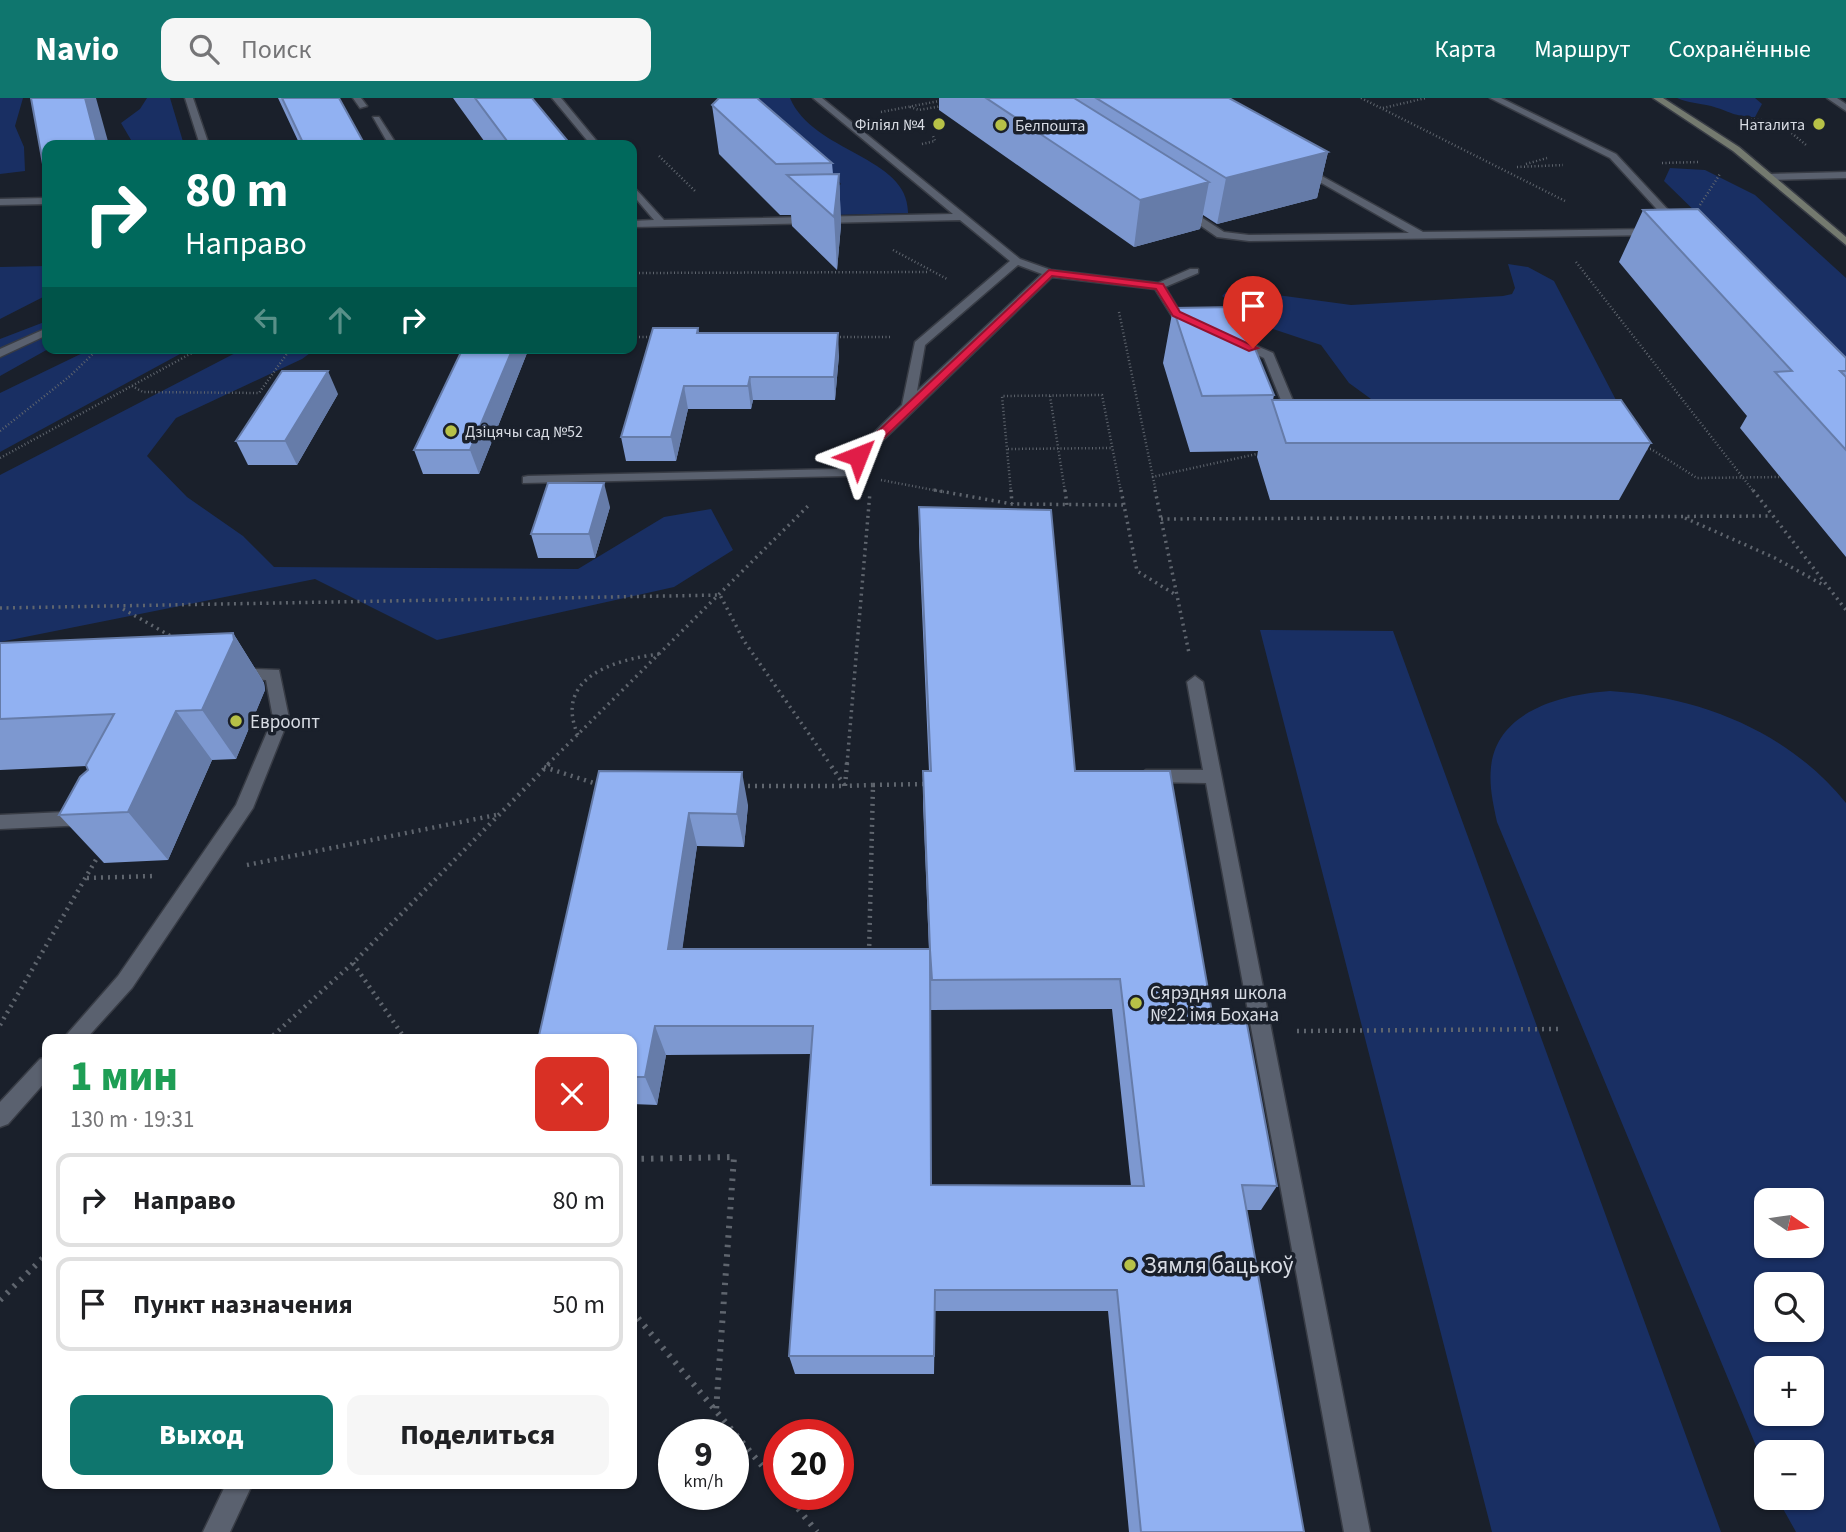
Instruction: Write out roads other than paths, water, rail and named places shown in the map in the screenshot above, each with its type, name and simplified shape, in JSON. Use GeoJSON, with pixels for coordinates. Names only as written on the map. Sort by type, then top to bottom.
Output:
{"type":"FeatureCollection","features":[{"type":"Feature","properties":{"kind":"main road"},"geometry":{"type":"LineString","coordinates":[[1657,98],[1697,121],[1771,177],[1846,242]]}},
{"type":"Feature","properties":{"kind":"street"},"geometry":{"type":"LineString","coordinates":[[188,98],[203,140]]}},
{"type":"Feature","properties":{"kind":"street"},"geometry":{"type":"LineString","coordinates":[[556,98],[592,140]]}},
{"type":"Feature","properties":{"kind":"street"},"geometry":{"type":"LineString","coordinates":[[817,98],[1016,261],[1049,273],[1159,286],[1194,271]]}},
{"type":"Feature","properties":{"kind":"street"},"geometry":{"type":"LineString","coordinates":[[1494,98],[1597,146],[1624,164],[1692,241]]}},
{"type":"Feature","properties":{"kind":"street"},"geometry":{"type":"LineString","coordinates":[[1831,98],[1846,108]]}},
{"type":"Feature","properties":{"kind":"street"},"geometry":{"type":"LineString","coordinates":[[376,119],[390,140]]}},
{"type":"Feature","properties":{"kind":"street"},"geometry":{"type":"LineString","coordinates":[[1287,160],[1420,235]]}},
{"type":"Feature","properties":{"kind":"street"},"geometry":{"type":"LineString","coordinates":[[1771,177],[1846,175]]}},
{"type":"Feature","properties":{"kind":"street"},"geometry":{"type":"LineString","coordinates":[[637,194],[661,223]]}},
{"type":"Feature","properties":{"kind":"street"},"geometry":{"type":"LineString","coordinates":[[0,202],[42,201]]}},
{"type":"Feature","properties":{"kind":"street"},"geometry":{"type":"LineString","coordinates":[[1175,204],[1222,235],[1249,238],[1683,231]]}},
{"type":"Feature","properties":{"kind":"street"},"geometry":{"type":"LineString","coordinates":[[637,224],[963,217]]}},
{"type":"Feature","properties":{"kind":"street"},"geometry":{"type":"LineString","coordinates":[[1214,245],[1222,235]]}},
{"type":"Feature","properties":{"kind":"street"},"geometry":{"type":"LineString","coordinates":[[908,406],[919,344],[1016,261]]}},
{"type":"Feature","properties":{"kind":"street"},"geometry":{"type":"LineString","coordinates":[[528,480],[841,473],[1049,273]]}},
{"type":"Feature","properties":{"kind":"street"},"geometry":{"type":"LineString","coordinates":[[1159,286],[1176,314],[1200,325]]}},
{"type":"Feature","properties":{"kind":"street"},"geometry":{"type":"LineString","coordinates":[[0,353],[42,333]]}},
{"type":"Feature","properties":{"kind":"street"},"geometry":{"type":"LineString","coordinates":[[1225,336],[1269,356],[1301,435]]}},
{"type":"Feature","properties":{"kind":"street"},"geometry":{"type":"LineString","coordinates":[[1193,673],[1357,1532]]}},
{"type":"Feature","properties":{"kind":"street"},"geometry":{"type":"LineString","coordinates":[[77,1034],[125,982],[244,808],[281,718],[273,674],[206,674]]}},
{"type":"Feature","properties":{"kind":"street"},"geometry":{"type":"LineString","coordinates":[[1130,776],[1213,777]]}},
{"type":"Feature","properties":{"kind":"street"},"geometry":{"type":"LineString","coordinates":[[0,822],[105,817]]}},
{"type":"Feature","properties":{"kind":"street"},"geometry":{"type":"LineString","coordinates":[[0,1117],[42,1071]]}},
{"type":"Feature","properties":{"kind":"street"},"geometry":{"type":"LineString","coordinates":[[216,1532],[237,1489]]}},
{"type":"Feature","properties":{"kind":"place","name":"Філіял №4"},"geometry":{"type":"Point","coordinates":[939,124]}},
{"type":"Feature","properties":{"kind":"place","name":"Наталита"},"geometry":{"type":"Point","coordinates":[1819,124]}},
{"type":"Feature","properties":{"kind":"place","name":"Белпошта"},"geometry":{"type":"Point","coordinates":[1001,125]}},
{"type":"Feature","properties":{"kind":"place","name":"Дзіцячы сад №52"},"geometry":{"type":"Point","coordinates":[451,431]}},
{"type":"Feature","properties":{"kind":"place","name":"Евроопт"},"geometry":{"type":"Point","coordinates":[236,721]}},
{"type":"Feature","properties":{"kind":"place","name":"Сярэдняя школа №22 імя Бохана"},"geometry":{"type":"Point","coordinates":[1136,1003]}},
{"type":"Feature","properties":{"kind":"place","name":"Зямля бацькоў"},"geometry":{"type":"Point","coordinates":[1130,1265]}}]}
